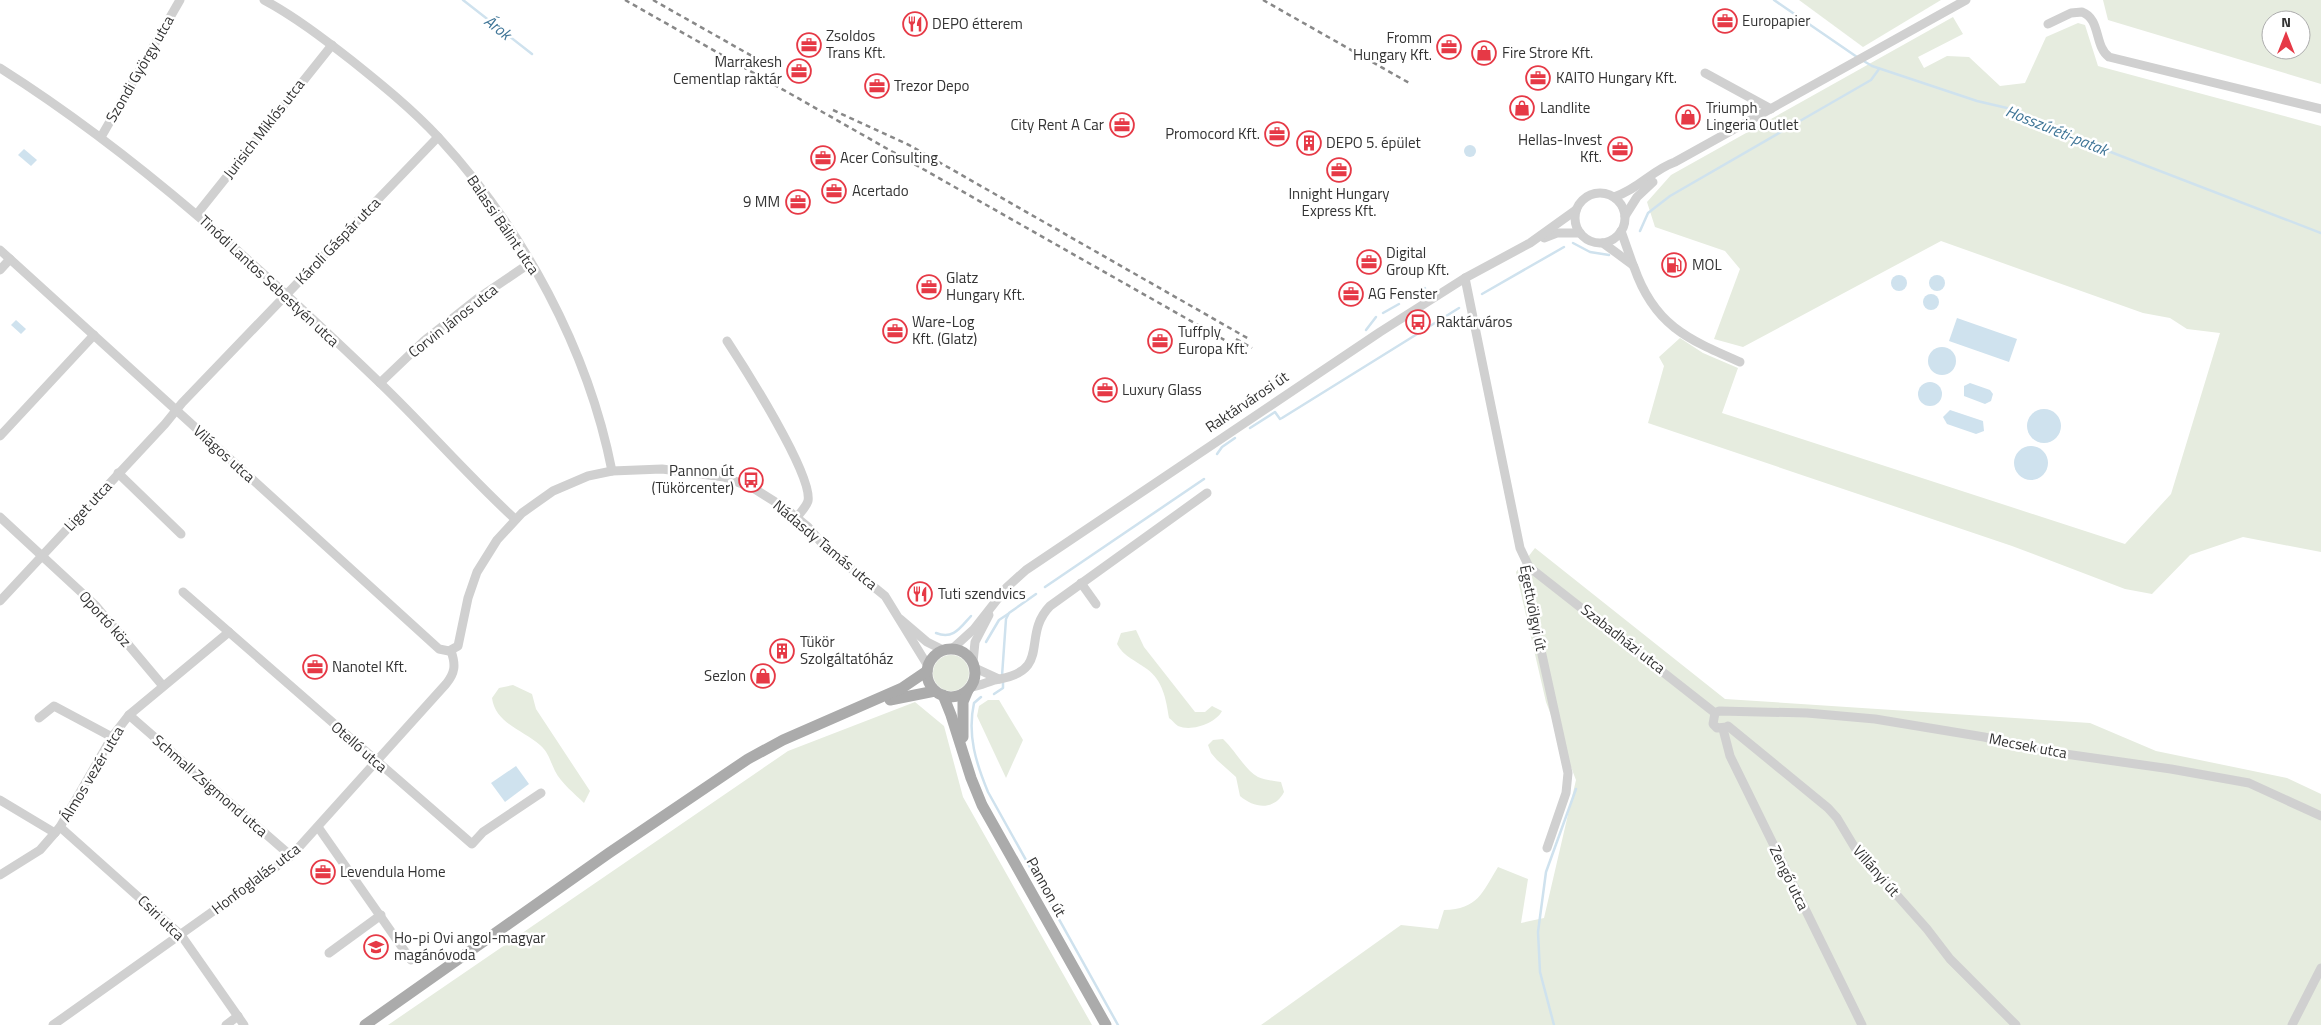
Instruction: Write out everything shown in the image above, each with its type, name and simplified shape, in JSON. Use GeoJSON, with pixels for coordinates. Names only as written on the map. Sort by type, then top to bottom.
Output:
{"type":"FeatureCollection","features":[{"type":"Feature","properties":{"kind":"main road"},"geometry":{"type":"LineString","coordinates":[[947,650],[962,651],[974,665]]}},
{"type":"Feature","properties":{"kind":"main road","name":"Raktárvárosi út"},"geometry":{"type":"LineString","coordinates":[[839,717],[909,684],[928,668],[934,656],[947,650]]}},
{"type":"Feature","properties":{"kind":"main road","name":"Raktárvárosi út"},"geometry":{"type":"LineString","coordinates":[[969,689],[975,678],[974,665]]}},
{"type":"Feature","properties":{"kind":"main road"},"geometry":{"type":"LineString","coordinates":[[928,668],[929,682],[939,693]]}},
{"type":"Feature","properties":{"kind":"main road"},"geometry":{"type":"LineString","coordinates":[[365,1025],[609,853],[748,758],[783,740],[839,717],[906,695],[939,693],[956,696],[969,689]]}},
{"type":"Feature","properties":{"kind":"main road","name":"Pannon út"},"geometry":{"type":"LineString","coordinates":[[965,761],[961,719],[963,702],[969,689]]}},
{"type":"Feature","properties":{"kind":"main road","name":"Pannon út"},"geometry":{"type":"LineString","coordinates":[[939,693],[951,715],[965,761],[982,805],[1106,1025]]}},
{"type":"Feature","properties":{"kind":"street","name":"Szondi György utca"},"geometry":{"type":"LineString","coordinates":[[101,137],[180,0]]}},
{"type":"Feature","properties":{"kind":"street","name":"Balassi Bálint utca"},"geometry":{"type":"LineString","coordinates":[[264,0],[332,45],[385,87],[438,138],[484,192],[530,264],[570,340],[591,396],[612,471]]}},
{"type":"Feature","properties":{"kind":"street","name":"Raktárvárosi út"},"geometry":{"type":"LineString","coordinates":[[947,650],[964,639],[1026,570],[1316,374],[1465,278],[1530,243],[1576,210],[1585,198],[1594,194],[1602,193],[1614,197],[1631,192],[1664,166],[1675,162],[1871,53],[1954,3],[1966,0]]}},
{"type":"Feature","properties":{"kind":"street"},"geometry":{"type":"LineString","coordinates":[[2048,24],[2071,13],[2082,12],[2092,20],[2101,49],[2109,57],[2321,110]]}},
{"type":"Feature","properties":{"kind":"street","name":"Jurisich Miklós utca"},"geometry":{"type":"LineString","coordinates":[[198,214],[332,45]]}},
{"type":"Feature","properties":{"kind":"street","name":"Tinódi Lantos Sebestyén utca"},"geometry":{"type":"LineString","coordinates":[[0,68],[101,137],[198,214],[380,383],[515,519]]}},
{"type":"Feature","properties":{"kind":"street"},"geometry":{"type":"LineString","coordinates":[[1705,73],[1771,109]]}},
{"type":"Feature","properties":{"kind":"street","name":"Károli Gáspár utca"},"geometry":{"type":"LineString","coordinates":[[177,411],[182,403],[284,295],[438,138]]}},
{"type":"Feature","properties":{"kind":"street","name":"Raktárvárosi út"},"geometry":{"type":"LineString","coordinates":[[1530,243],[1558,233],[1580,233],[1588,240],[1603,242],[1633,265],[1621,231],[1625,216],[1637,197],[1675,162]]}},
{"type":"Feature","properties":{"kind":"street"},"geometry":{"type":"LineString","coordinates":[[1614,197],[1625,216]]}},
{"type":"Feature","properties":{"kind":"street"},"geometry":{"type":"LineString","coordinates":[[1576,210],[1576,224],[1580,233]]}},
{"type":"Feature","properties":{"kind":"street"},"geometry":{"type":"LineString","coordinates":[[1603,242],[1615,237],[1621,231]]}},
{"type":"Feature","properties":{"kind":"street","name":"Világos utca"},"geometry":{"type":"LineString","coordinates":[[0,250],[434,646],[442,651],[451,651]]}},
{"type":"Feature","properties":{"kind":"street"},"geometry":{"type":"LineString","coordinates":[[0,270],[10,259]]}},
{"type":"Feature","properties":{"kind":"street","name":"Corvin János utca"},"geometry":{"type":"LineString","coordinates":[[380,383],[425,340],[477,299],[530,264]]}},
{"type":"Feature","properties":{"kind":"street"},"geometry":{"type":"LineString","coordinates":[[1634,267],[1644,294],[1672,327],[1691,340],[1740,362]]}},
{"type":"Feature","properties":{"kind":"street","name":"Égettvölgyi út"},"geometry":{"type":"LineString","coordinates":[[1465,278],[1520,548],[1529,567],[1526,582],[1568,773],[1566,793],[1547,848]]}},
{"type":"Feature","properties":{"kind":"street"},"geometry":{"type":"LineString","coordinates":[[0,436],[94,335]]}},
{"type":"Feature","properties":{"kind":"street"},"geometry":{"type":"LineString","coordinates":[[727,341],[755,386],[793,455],[800,472],[807,491],[808,501],[797,517]]}},
{"type":"Feature","properties":{"kind":"street","name":"Liget utca"},"geometry":{"type":"LineString","coordinates":[[0,601],[177,411]]}},
{"type":"Feature","properties":{"kind":"street","name":"Nádasdy Tamás utca"},"geometry":{"type":"LineString","coordinates":[[451,651],[456,649],[459,643],[468,598],[478,572],[497,540],[515,519],[538,501],[561,487],[588,476],[612,471],[662,470],[716,475],[753,488],[797,517],[826,548],[885,596],[928,668]]}},
{"type":"Feature","properties":{"kind":"street"},"geometry":{"type":"LineString","coordinates":[[118,473],[181,534]]}},
{"type":"Feature","properties":{"kind":"street"},"geometry":{"type":"LineString","coordinates":[[969,689],[999,679],[1010,678],[1027,668],[1033,656],[1034,638],[1039,618],[1050,606],[1207,493]]}},
{"type":"Feature","properties":{"kind":"street","name":"Oportó köz"},"geometry":{"type":"LineString","coordinates":[[0,516],[94,605],[163,686]]}},
{"type":"Feature","properties":{"kind":"street","name":"Szabadházi utca"},"geometry":{"type":"LineString","coordinates":[[1529,567],[1715,713]]}},
{"type":"Feature","properties":{"kind":"street"},"geometry":{"type":"LineString","coordinates":[[1081,583],[1096,604]]}},
{"type":"Feature","properties":{"kind":"street","name":"Otelló utca"},"geometry":{"type":"LineString","coordinates":[[183,592],[472,844],[484,832],[541,793]]}},
{"type":"Feature","properties":{"kind":"street","name":"Raktárvárosi út"},"geometry":{"type":"LineString","coordinates":[[974,665],[975,642],[994,604]]}},
{"type":"Feature","properties":{"kind":"street","name":"Nádasdy Tamás utca"},"geometry":{"type":"LineString","coordinates":[[900,619],[927,642],[947,650]]}},
{"type":"Feature","properties":{"kind":"street","name":"Álmos vezér utca"},"geometry":{"type":"LineString","coordinates":[[0,875],[40,850],[57,830],[112,737],[129,715],[229,632]]}},
{"type":"Feature","properties":{"kind":"street","name":"Honfoglalás utca"},"geometry":{"type":"LineString","coordinates":[[53,1025],[291,856],[453,675],[455,662],[451,651]]}},
{"type":"Feature","properties":{"kind":"street"},"geometry":{"type":"LineString","coordinates":[[974,665],[999,679]]}},
{"type":"Feature","properties":{"kind":"street"},"geometry":{"type":"LineString","coordinates":[[39,718],[54,706],[112,737]]}},
{"type":"Feature","properties":{"kind":"street","name":"Mecsek utca"},"geometry":{"type":"LineString","coordinates":[[1727,713],[1754,710],[1807,712],[1875,719],[1984,737],[2051,752],[2171,769],[2249,783],[2321,816]]}},
{"type":"Feature","properties":{"kind":"street"},"geometry":{"type":"LineString","coordinates":[[1719,711],[1727,713],[1730,717],[1726,727],[1713,724],[1715,713],[1719,711]]}},
{"type":"Feature","properties":{"kind":"street","name":"Schmall Zsigmond utca"},"geometry":{"type":"LineString","coordinates":[[129,715],[291,856]]}},
{"type":"Feature","properties":{"kind":"street","name":"Zengő utca"},"geometry":{"type":"LineString","coordinates":[[1726,727],[1730,756],[1862,1025]]}},
{"type":"Feature","properties":{"kind":"street","name":"Villányi út"},"geometry":{"type":"LineString","coordinates":[[1726,727],[1828,808],[1837,818],[1855,848],[1928,929],[1950,959],[2016,1025]]}},
{"type":"Feature","properties":{"kind":"street","name":"Csiri utca"},"geometry":{"type":"LineString","coordinates":[[0,800],[57,830],[181,934],[244,1025]]}},
{"type":"Feature","properties":{"kind":"street"},"geometry":{"type":"LineString","coordinates":[[318,827],[412,960]]}},
{"type":"Feature","properties":{"kind":"street"},"geometry":{"type":"LineString","coordinates":[[329,953],[381,916]]}},
{"type":"Feature","properties":{"kind":"street"},"geometry":{"type":"LineString","coordinates":[[2292,1025],[2321,968]]}},
{"type":"Feature","properties":{"kind":"street"},"geometry":{"type":"LineString","coordinates":[[226,1025],[238,1016]]}},
{"type":"Feature","properties":{"kind":"shaded area"},"geometry":{"type":"Polygon","coordinates":[[[1799,0],[1941,0],[1863,47],[1799,0]]]}},
{"type":"Feature","properties":{"kind":"shaded area"},"geometry":{"type":"Polygon","coordinates":[[[2103,0],[2321,0],[2321,84],[2108,20],[2103,0]]]}},
{"type":"Feature","properties":{"kind":"shaded area"},"geometry":{"type":"Polygon","coordinates":[[[1953,17],[1963,34],[1918,57],[1924,68],[1947,56],[1969,57],[2000,86],[2025,83],[2046,37],[2078,23],[2085,25],[2098,66],[2321,126],[2321,552],[2243,537],[2190,555],[2152,594],[2125,589],[2012,546],[1648,423],[1664,366],[1659,357],[1680,338],[1703,353],[1738,368],[1722,413],[2125,544],[2171,494],[2220,333],[2187,329],[2170,318],[2143,313],[1941,241],[1743,347],[1714,339],[1740,269],[1725,251],[1655,227],[1647,202],[1671,175],[1953,17]]]}},
{"type":"Feature","properties":{"kind":"shaded area"},"geometry":{"type":"Polygon","coordinates":[[[1535,548],[1725,699],[2090,723],[2156,751],[2287,778],[2321,794],[2321,1025],[1261,1025],[1401,925],[1438,929],[1444,910],[1465,907],[1472,903],[1483,892],[1498,867],[1528,879],[1521,923],[1544,918],[1576,780],[1546,702],[1516,572],[1535,548]]]}},
{"type":"Feature","properties":{"kind":"shaded area"},"geometry":{"type":"Polygon","coordinates":[[[1136,630],[1144,647],[1195,712],[1205,712],[1212,706],[1222,711],[1215,719],[1203,725],[1184,728],[1178,726],[1169,718],[1165,697],[1157,679],[1147,669],[1126,655],[1117,644],[1121,633],[1136,630]]]}},
{"type":"Feature","properties":{"kind":"shaded area"},"geometry":{"type":"Polygon","coordinates":[[[951,655],[964,660],[969,673],[964,686],[951,691],[938,686],[933,673],[938,660],[951,655]]]}},
{"type":"Feature","properties":{"kind":"shaded area"},"geometry":{"type":"Polygon","coordinates":[[[513,685],[532,694],[536,709],[590,791],[584,803],[561,780],[543,748],[498,714],[492,698],[499,688],[513,685]]]}},
{"type":"Feature","properties":{"kind":"shaded area"},"geometry":{"type":"Polygon","coordinates":[[[988,700],[999,700],[1023,740],[1006,778],[977,716],[979,706],[988,700]]]}},
{"type":"Feature","properties":{"kind":"shaded area"},"geometry":{"type":"Polygon","coordinates":[[[915,702],[944,726],[963,797],[1092,1025],[388,1025],[788,751],[915,702]]]}},
{"type":"Feature","properties":{"kind":"shaded area"},"geometry":{"type":"Polygon","coordinates":[[[1223,739],[1253,774],[1264,779],[1281,782],[1284,792],[1280,798],[1270,805],[1264,806],[1252,803],[1240,796],[1236,777],[1217,760],[1211,753],[1208,745],[1213,740],[1223,739]]]}},
{"type":"Feature","properties":{"kind":"water"},"geometry":{"type":"Polygon","coordinates":[[[1468,145],[1472,145],[1476,151],[1472,157],[1468,157],[1464,153],[1464,149],[1468,145]]]}},
{"type":"Feature","properties":{"kind":"water"},"geometry":{"type":"Polygon","coordinates":[[[24,149],[37,160],[31,166],[18,155],[24,149]]]}},
{"type":"Feature","properties":{"kind":"water"},"geometry":{"type":"Polygon","coordinates":[[[1899,275],[1907,283],[1899,291],[1891,283],[1899,275]]]}},
{"type":"Feature","properties":{"kind":"water"},"geometry":{"type":"Polygon","coordinates":[[[1937,275],[1945,283],[1937,291],[1929,283],[1937,275]]]}},
{"type":"Feature","properties":{"kind":"water"},"geometry":{"type":"Polygon","coordinates":[[[1931,294],[1939,302],[1931,310],[1923,302],[1931,294]]]}},
{"type":"Feature","properties":{"kind":"water"},"geometry":{"type":"Polygon","coordinates":[[[1957,318],[2017,339],[2009,362],[1949,341],[1957,318]]]}},
{"type":"Feature","properties":{"kind":"water"},"geometry":{"type":"Polygon","coordinates":[[[16,320],[26,329],[21,334],[11,325],[16,320]]]}},
{"type":"Feature","properties":{"kind":"water"},"geometry":{"type":"Polygon","coordinates":[[[1942,347],[1952,351],[1956,361],[1952,371],[1942,375],[1932,371],[1928,361],[1932,351],[1942,347]]]}},
{"type":"Feature","properties":{"kind":"water"},"geometry":{"type":"Polygon","coordinates":[[[1930,382],[1939,385],[1942,394],[1939,403],[1930,406],[1921,403],[1918,394],[1921,385],[1930,382]]]}},
{"type":"Feature","properties":{"kind":"water"},"geometry":{"type":"Polygon","coordinates":[[[1970,383],[1990,390],[1993,394],[1991,401],[1985,404],[1964,396],[1964,386],[1970,383]]]}},
{"type":"Feature","properties":{"kind":"water"},"geometry":{"type":"Polygon","coordinates":[[[2044,409],[2051,410],[2056,414],[2060,419],[2060,433],[2056,438],[2051,442],[2044,443],[2037,442],[2032,438],[2028,433],[2027,426],[2028,419],[2032,414],[2037,410],[2044,409]]]}},
{"type":"Feature","properties":{"kind":"water"},"geometry":{"type":"Polygon","coordinates":[[[1950,410],[1983,421],[1984,431],[1976,434],[1947,424],[1943,417],[1950,410]]]}},
{"type":"Feature","properties":{"kind":"water"},"geometry":{"type":"Polygon","coordinates":[[[2031,446],[2038,447],[2043,451],[2047,456],[2047,470],[2043,475],[2038,479],[2031,480],[2024,479],[2019,475],[2015,470],[2014,463],[2015,456],[2019,451],[2024,447],[2031,446]]]}},
{"type":"Feature","properties":{"kind":"water"},"geometry":{"type":"Polygon","coordinates":[[[516,766],[529,784],[505,802],[491,783],[516,766]]]}},
{"type":"Feature","properties":{"kind":"waterway","name":"Árok"},"geometry":{"type":"LineString","coordinates":[[463,0],[532,54]]}},
{"type":"Feature","properties":{"kind":"waterway","name":"Hosszúréti-patak"},"geometry":{"type":"LineString","coordinates":[[1774,0],[1857,57]]}},
{"type":"Feature","properties":{"kind":"waterway","name":"Hosszúréti-patak"},"geometry":{"type":"LineString","coordinates":[[1862,60],[1872,66],[1977,101],[2007,108],[2038,124],[2321,233]]}},
{"type":"Feature","properties":{"kind":"waterway"},"geometry":{"type":"LineString","coordinates":[[1640,231],[1648,213],[1670,196],[1871,80],[1879,69]]}},
{"type":"Feature","properties":{"kind":"waterway"},"geometry":{"type":"LineString","coordinates":[[1573,243],[1590,252],[1609,255]]}},
{"type":"Feature","properties":{"kind":"waterway"},"geometry":{"type":"LineString","coordinates":[[1482,294],[1564,247]]}},
{"type":"Feature","properties":{"kind":"waterway"},"geometry":{"type":"LineString","coordinates":[[1411,296],[1425,288]]}},
{"type":"Feature","properties":{"kind":"waterway"},"geometry":{"type":"LineString","coordinates":[[1383,313],[1399,304]]}},
{"type":"Feature","properties":{"kind":"waterway"},"geometry":{"type":"LineString","coordinates":[[1250,428],[1275,412],[1280,419],[1282,418],[1459,308]]}},
{"type":"Feature","properties":{"kind":"waterway"},"geometry":{"type":"LineString","coordinates":[[1366,330],[1376,317]]}},
{"type":"Feature","properties":{"kind":"waterway"},"geometry":{"type":"LineString","coordinates":[[1217,454],[1222,447],[1235,438]]}},
{"type":"Feature","properties":{"kind":"waterway"},"geometry":{"type":"LineString","coordinates":[[1045,587],[1204,479]]}},
{"type":"Feature","properties":{"kind":"waterway"},"geometry":{"type":"LineString","coordinates":[[1002,676],[1006,619],[1009,613],[1036,594]]}},
{"type":"Feature","properties":{"kind":"waterway"},"geometry":{"type":"LineString","coordinates":[[986,642],[999,620],[1008,614]]}},
{"type":"Feature","properties":{"kind":"waterway"},"geometry":{"type":"LineString","coordinates":[[936,633],[942,635],[952,634],[971,616]]}},
{"type":"Feature","properties":{"kind":"waterway"},"geometry":{"type":"LineString","coordinates":[[994,694],[1003,688],[1003,681]]}},
{"type":"Feature","properties":{"kind":"waterway"},"geometry":{"type":"LineString","coordinates":[[981,697],[974,703],[972,738],[976,760],[988,792],[1118,1025]]}},
{"type":"Feature","properties":{"kind":"waterway"},"geometry":{"type":"LineString","coordinates":[[1554,1025],[1540,972],[1538,932],[1546,872],[1576,789]]}},
{"type":"Feature","properties":{"kind":"railway"},"geometry":{"type":"LineString","coordinates":[[625,0],[1242,350]]}},
{"type":"Feature","properties":{"kind":"railway"},"geometry":{"type":"LineString","coordinates":[[653,0],[759,60]]}},
{"type":"Feature","properties":{"kind":"railway"},"geometry":{"type":"LineString","coordinates":[[1263,0],[1411,84]]}},
{"type":"Feature","properties":{"kind":"railway"},"geometry":{"type":"LineString","coordinates":[[833,110],[909,145],[1249,339]]}},
{"type":"Feature","properties":{"kind":"railway"},"geometry":{"type":"LineString","coordinates":[[1236,339],[1252,348]]}},
{"type":"Feature","properties":{"kind":"place","name":"Europapier"},"geometry":{"type":"Point","coordinates":[1725,21]}},
{"type":"Feature","properties":{"kind":"place","name":"DEPO étterem"},"geometry":{"type":"Point","coordinates":[915,24]}},
{"type":"Feature","properties":{"kind":"place","name":"Zsoldos Trans Kft."},"geometry":{"type":"Point","coordinates":[809,45]}},
{"type":"Feature","properties":{"kind":"place","name":"Fromm Hungary Kft."},"geometry":{"type":"Point","coordinates":[1449,47]}},
{"type":"Feature","properties":{"kind":"place","name":"Fire Strore Kft."},"geometry":{"type":"Point","coordinates":[1484,53]}},
{"type":"Feature","properties":{"kind":"place","name":"Marrakesh Cementlap raktár"},"geometry":{"type":"Point","coordinates":[799,71]}},
{"type":"Feature","properties":{"kind":"place","name":"KAITO Hungary Kft."},"geometry":{"type":"Point","coordinates":[1538,78]}},
{"type":"Feature","properties":{"kind":"place","name":"Trezor Depo"},"geometry":{"type":"Point","coordinates":[877,86]}},
{"type":"Feature","properties":{"kind":"place","name":"Landlite"},"geometry":{"type":"Point","coordinates":[1522,108]}},
{"type":"Feature","properties":{"kind":"place","name":"Triumph Lingeria Outlet"},"geometry":{"type":"Point","coordinates":[1688,117]}},
{"type":"Feature","properties":{"kind":"place","name":"City Rent A Car"},"geometry":{"type":"Point","coordinates":[1122,125]}},
{"type":"Feature","properties":{"kind":"place","name":"Promocord Kft."},"geometry":{"type":"Point","coordinates":[1277,134]}},
{"type":"Feature","properties":{"kind":"place","name":"DEPO 5. épület"},"geometry":{"type":"Point","coordinates":[1309,143]}},
{"type":"Feature","properties":{"kind":"place","name":"Hellas-Invest Kft."},"geometry":{"type":"Point","coordinates":[1620,149]}},
{"type":"Feature","properties":{"kind":"place","name":"Acer Consulting"},"geometry":{"type":"Point","coordinates":[823,158]}},
{"type":"Feature","properties":{"kind":"place","name":"Innight Hungary Express Kft."},"geometry":{"type":"Point","coordinates":[1339,170]}},
{"type":"Feature","properties":{"kind":"place","name":"Acertado"},"geometry":{"type":"Point","coordinates":[834,191]}},
{"type":"Feature","properties":{"kind":"place","name":"9 MM"},"geometry":{"type":"Point","coordinates":[798,202]}},
{"type":"Feature","properties":{"kind":"place","name":"Digital Group Kft."},"geometry":{"type":"Point","coordinates":[1369,262]}},
{"type":"Feature","properties":{"kind":"place","name":"MOL"},"geometry":{"type":"Point","coordinates":[1674,265]}},
{"type":"Feature","properties":{"kind":"place","name":"Glatz Hungary Kft."},"geometry":{"type":"Point","coordinates":[929,287]}},
{"type":"Feature","properties":{"kind":"place","name":"AG Fenster"},"geometry":{"type":"Point","coordinates":[1351,294]}},
{"type":"Feature","properties":{"kind":"place","name":"Raktárváros"},"geometry":{"type":"Point","coordinates":[1418,322]}},
{"type":"Feature","properties":{"kind":"place","name":"Ware-Log Kft. (Glatz)"},"geometry":{"type":"Point","coordinates":[895,331]}},
{"type":"Feature","properties":{"kind":"place","name":"Tuffply Europa Kft."},"geometry":{"type":"Point","coordinates":[1160,341]}},
{"type":"Feature","properties":{"kind":"place","name":"Luxury Glass"},"geometry":{"type":"Point","coordinates":[1105,390]}},
{"type":"Feature","properties":{"kind":"place","name":"Pannon út (Tükörcenter)"},"geometry":{"type":"Point","coordinates":[751,480]}},
{"type":"Feature","properties":{"kind":"place","name":"Tuti szendvics"},"geometry":{"type":"Point","coordinates":[920,594]}},
{"type":"Feature","properties":{"kind":"place","name":"Tükör Szolgáltatóház"},"geometry":{"type":"Point","coordinates":[782,651]}},
{"type":"Feature","properties":{"kind":"place","name":"Nanotel Kft."},"geometry":{"type":"Point","coordinates":[315,667]}},
{"type":"Feature","properties":{"kind":"place","name":"Sezlon"},"geometry":{"type":"Point","coordinates":[763,676]}},
{"type":"Feature","properties":{"kind":"place","name":"Levendula Home"},"geometry":{"type":"Point","coordinates":[323,872]}},
{"type":"Feature","properties":{"kind":"place","name":"Ho-pi Ovi angol-magyar magánóvoda"},"geometry":{"type":"Point","coordinates":[376,947]}}]}
